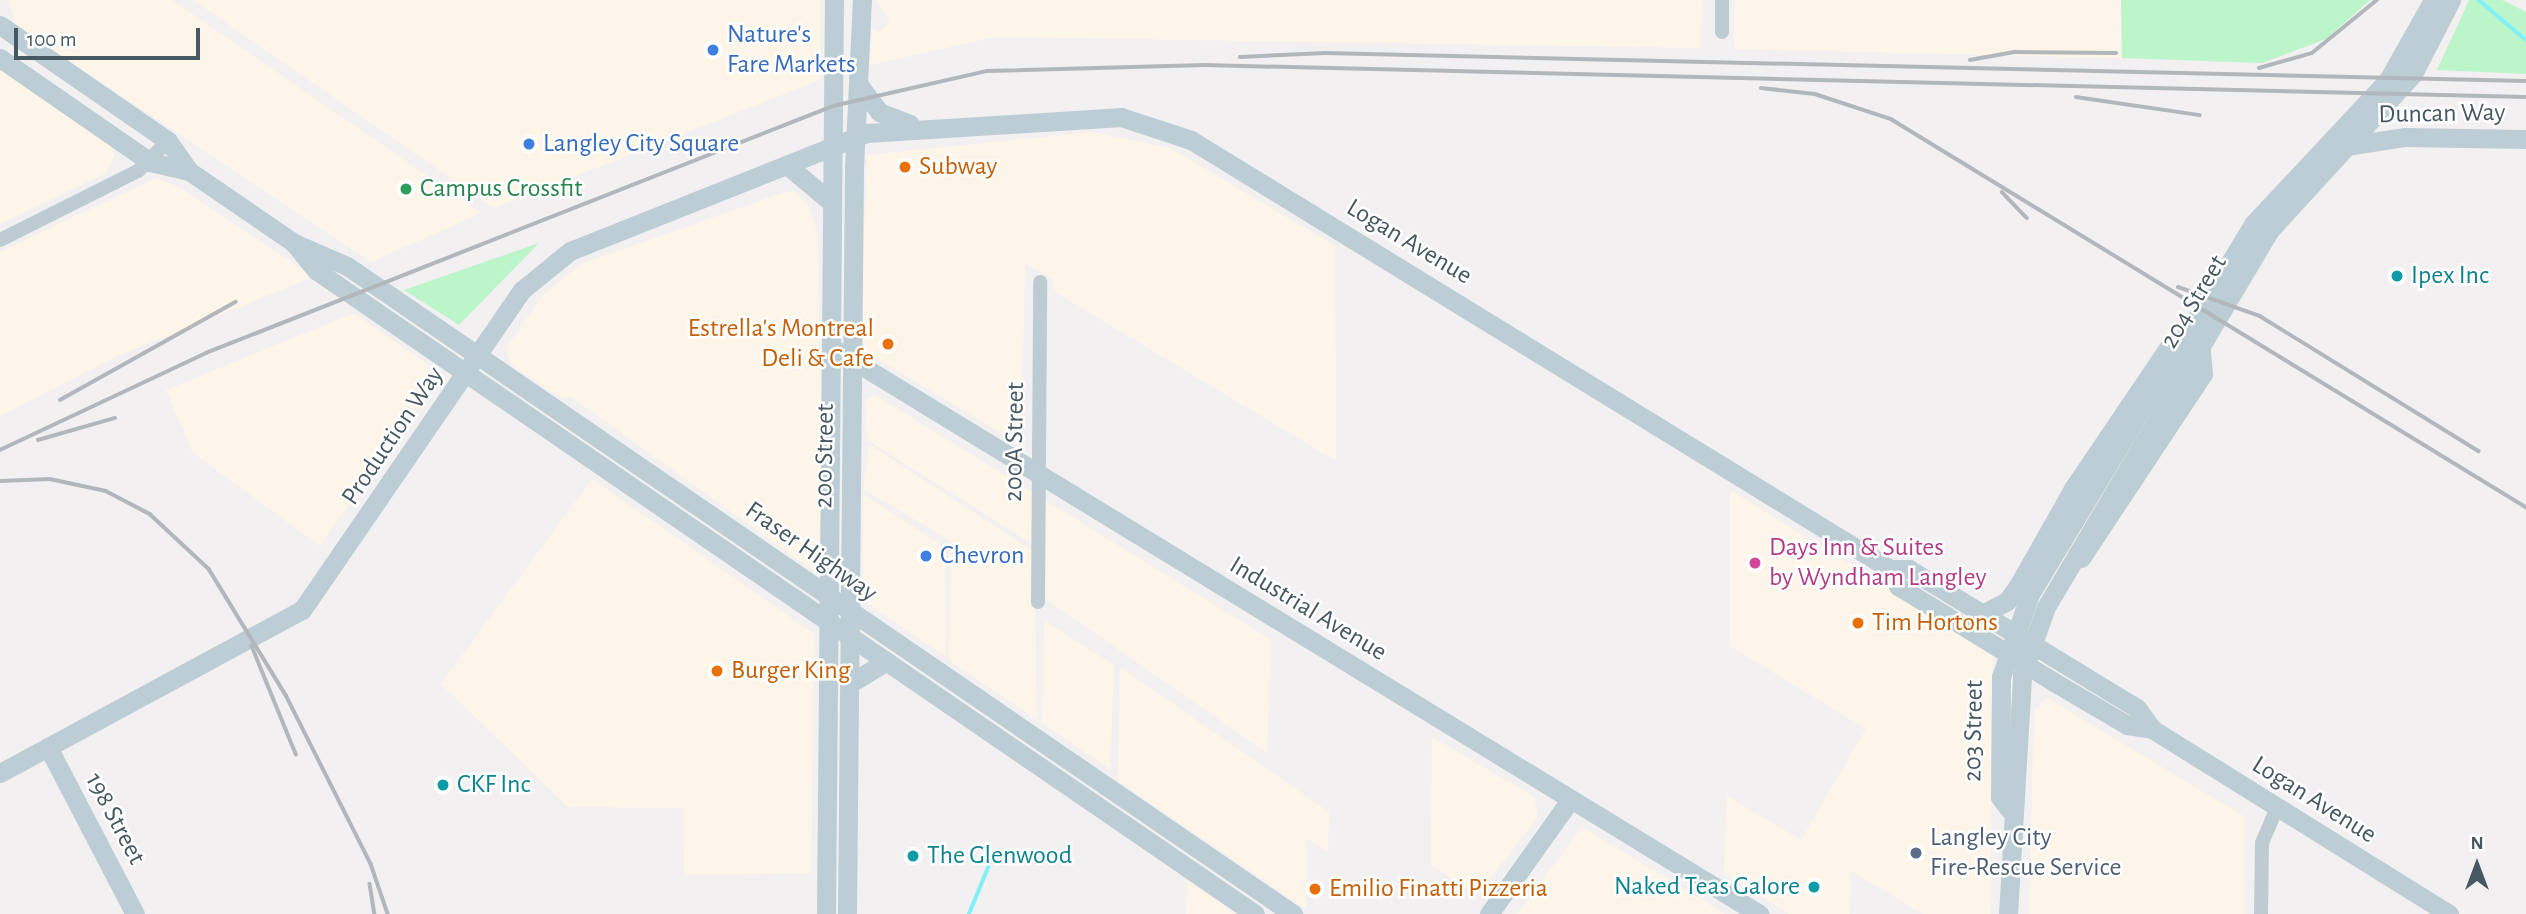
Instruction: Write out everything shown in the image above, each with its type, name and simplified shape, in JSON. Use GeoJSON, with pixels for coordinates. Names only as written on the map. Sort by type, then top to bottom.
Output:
{"type":"FeatureCollection","features":[{"type":"Feature","properties":{"kind":"main road","name":"200 Street"},"geometry":{"type":"LineString","coordinates":[[826,914],[834,0]]}},
{"type":"Feature","properties":{"kind":"main road","name":"200 Street"},"geometry":{"type":"LineString","coordinates":[[847,914],[855,136],[862,0]]}},
{"type":"Feature","properties":{"kind":"main road","name":"204 Street"},"geometry":{"type":"LineString","coordinates":[[2024,662],[2030,643],[2063,576],[2254,223],[2388,80],[2433,0]]}},
{"type":"Feature","properties":{"kind":"main road","name":"204 Street"},"geometry":{"type":"LineString","coordinates":[[2008,642],[2167,381],[2269,231],[2413,74],[2451,0]]}},
{"type":"Feature","properties":{"kind":"main road","name":"Fraser Highway"},"geometry":{"type":"LineString","coordinates":[[0,25],[168,141],[189,171],[294,243],[327,254],[1293,914]]}},
{"type":"Feature","properties":{"kind":"main road","name":"Fraser Highway"},"geometry":{"type":"LineString","coordinates":[[0,58],[150,162],[189,171]]}},
{"type":"Feature","properties":{"kind":"main road"},"geometry":{"type":"LineString","coordinates":[[859,85],[879,112],[921,127]]}},
{"type":"Feature","properties":{"kind":"main road","name":"Logan Avenue"},"geometry":{"type":"LineString","coordinates":[[833,145],[855,136],[921,127],[1089,116],[1175,132],[1890,569],[1909,569],[1982,614],[2024,662],[2054,682],[2127,725],[2152,729]]}},
{"type":"Feature","properties":{"kind":"main road","name":"Duncan Way"},"geometry":{"type":"LineString","coordinates":[[2199,330],[2262,225],[2323,158],[2386,138],[2526,139]]}},
{"type":"Feature","properties":{"kind":"main road","name":"Production Way"},"geometry":{"type":"LineString","coordinates":[[0,773],[303,610],[522,290],[570,251],[788,166],[833,145]]}},
{"type":"Feature","properties":{"kind":"main road"},"geometry":{"type":"LineString","coordinates":[[788,166],[831,202]]}},
{"type":"Feature","properties":{"kind":"main road","name":"Fraser Highway"},"geometry":{"type":"LineString","coordinates":[[294,243],[317,271],[1255,914]]}},
{"type":"Feature","properties":{"kind":"main road"},"geometry":{"type":"LineString","coordinates":[[450,337],[497,328]]}},
{"type":"Feature","properties":{"kind":"main road"},"geometry":{"type":"LineString","coordinates":[[1982,614],[2007,601],[2018,586],[2159,353],[2199,330],[2203,374],[2096,544],[2063,576]]}},
{"type":"Feature","properties":{"kind":"main road","name":"Industrial Avenue"},"geometry":{"type":"LineString","coordinates":[[831,347],[1759,914]]}},
{"type":"Feature","properties":{"kind":"main road","name":"Logan Avenue"},"geometry":{"type":"LineString","coordinates":[[1890,569],[1898,586],[2008,642],[2030,643],[2137,708],[2152,729],[2449,914]]}},
{"type":"Feature","properties":{"kind":"main road","name":"203 Street"},"geometry":{"type":"LineString","coordinates":[[2008,642],[2000,797],[2009,809]]}},
{"type":"Feature","properties":{"kind":"main road"},"geometry":{"type":"LineString","coordinates":[[849,684],[887,662]]}},
{"type":"Feature","properties":{"kind":"main road","name":"203 Street"},"geometry":{"type":"LineString","coordinates":[[2008,914],[2009,809],[2018,797],[2019,698],[2024,662]]}},
{"type":"Feature","properties":{"kind":"main road"},"geometry":{"type":"LineString","coordinates":[[2019,698],[2054,682]]}},
{"type":"Feature","properties":{"kind":"main road","name":"198 Street"},"geometry":{"type":"LineString","coordinates":[[48,747],[135,914]]}},
{"type":"Feature","properties":{"kind":"main road"},"geometry":{"type":"LineString","coordinates":[[1489,914],[1570,800]]}},
{"type":"Feature","properties":{"kind":"street"},"geometry":{"type":"LineString","coordinates":[[1722,0],[1722,32]]}},
{"type":"Feature","properties":{"kind":"street"},"geometry":{"type":"LineString","coordinates":[[0,240],[150,162],[168,141]]}},
{"type":"Feature","properties":{"kind":"street","name":"200A Street"},"geometry":{"type":"LineString","coordinates":[[1038,602],[1040,282]]}},
{"type":"Feature","properties":{"kind":"street"},"geometry":{"type":"LineString","coordinates":[[2261,914],[2262,843],[2277,808]]}},
{"type":"Feature","properties":{"kind":"shaded area"},"geometry":{"type":"Polygon","coordinates":[[[9,0],[172,0],[481,213],[371,262],[16,25],[9,0]]]}},
{"type":"Feature","properties":{"kind":"shaded area","name":"Langley City Square"},"geometry":{"type":"Polygon","coordinates":[[[193,0],[820,0],[820,80],[494,208],[193,0]]]}},
{"type":"Feature","properties":{"kind":"shaded area"},"geometry":{"type":"Polygon","coordinates":[[[877,0],[1702,0],[1701,48],[994,37],[870,65],[872,29],[879,32],[890,22],[877,0]]]}},
{"type":"Feature","properties":{"kind":"shaded area"},"geometry":{"type":"Polygon","coordinates":[[[1735,0],[2121,0],[2122,58],[1734,49],[1735,0]]]}},
{"type":"Feature","properties":{"kind":"shaded area"},"geometry":{"type":"Polygon","coordinates":[[[0,67],[112,146],[114,156],[106,173],[0,224],[0,67]]]}},
{"type":"Feature","properties":{"kind":"shaded area"},"geometry":{"type":"Polygon","coordinates":[[[1091,132],[1170,148],[1335,246],[1336,461],[1052,290],[1054,280],[1025,263],[1021,445],[860,348],[867,155],[1091,132]]]}},
{"type":"Feature","properties":{"kind":"shaded area"},"geometry":{"type":"Polygon","coordinates":[[[156,178],[179,187],[313,277],[115,357],[0,416],[0,252],[156,178]]]}},
{"type":"Feature","properties":{"kind":"shaded area"},"geometry":{"type":"Polygon","coordinates":[[[785,192],[796,192],[808,205],[818,235],[822,564],[812,570],[570,396],[563,399],[511,365],[506,348],[543,295],[581,264],[785,192]]]}},
{"type":"Feature","properties":{"kind":"shaded area"},"geometry":{"type":"Polygon","coordinates":[[[354,313],[440,373],[320,546],[193,453],[166,390],[354,313]]]}},
{"type":"Feature","properties":{"kind":"shaded area"},"geometry":{"type":"Polygon","coordinates":[[[875,395],[1271,640],[1267,753],[1043,597],[1042,550],[867,440],[865,401],[875,395]]]}},
{"type":"Feature","properties":{"kind":"shaded area"},"geometry":{"type":"Polygon","coordinates":[[[869,444],[1034,552],[1037,720],[949,660],[951,541],[863,489],[869,444]]]}},
{"type":"Feature","properties":{"kind":"shaded area"},"geometry":{"type":"Polygon","coordinates":[[[592,479],[814,634],[811,873],[684,875],[683,808],[568,807],[441,684],[592,479]]]}},
{"type":"Feature","properties":{"kind":"shaded area"},"geometry":{"type":"Polygon","coordinates":[[[1730,490],[1993,653],[1990,914],[1923,914],[1851,871],[1850,914],[1789,914],[1724,872],[1727,796],[1801,840],[1866,729],[1730,646],[1730,490]]]}},
{"type":"Feature","properties":{"kind":"shaded area"},"geometry":{"type":"Polygon","coordinates":[[[864,495],[946,548],[946,657],[862,600],[864,495]]]}},
{"type":"Feature","properties":{"kind":"shaded area"},"geometry":{"type":"Polygon","coordinates":[[[1044,621],[1114,665],[1110,769],[1042,723],[1044,621]]]}},
{"type":"Feature","properties":{"kind":"shaded area"},"geometry":{"type":"Polygon","coordinates":[[[1120,667],[1329,812],[1328,851],[1307,839],[1306,909],[1118,781],[1120,667]]]}},
{"type":"Feature","properties":{"kind":"shaded area"},"geometry":{"type":"Polygon","coordinates":[[[2047,698],[2245,817],[2245,914],[2029,914],[2034,711],[2047,698]]]}},
{"type":"Feature","properties":{"kind":"shaded area"},"geometry":{"type":"Polygon","coordinates":[[[1432,737],[1534,797],[1538,817],[1477,895],[1431,865],[1432,737]]]}},
{"type":"Feature","properties":{"kind":"shaded area"},"geometry":{"type":"Polygon","coordinates":[[[1582,827],[1725,914],[1517,914],[1582,827]]]}},
{"type":"Feature","properties":{"kind":"shaded area"},"geometry":{"type":"Polygon","coordinates":[[[1187,880],[1235,914],[1186,914],[1187,880]]]}},
{"type":"Feature","properties":{"kind":"green space"},"geometry":{"type":"Polygon","coordinates":[[[2121,0],[2370,0],[2326,39],[2262,63],[2122,58],[2121,0]]]}},
{"type":"Feature","properties":{"kind":"green space"},"geometry":{"type":"Polygon","coordinates":[[[2469,0],[2502,0],[2526,12],[2526,74],[2437,70],[2469,0]]]}},
{"type":"Feature","properties":{"kind":"green space"},"geometry":{"type":"Polygon","coordinates":[[[539,243],[459,325],[404,290],[539,243]]]}},
{"type":"Feature","properties":{"kind":"waterway"},"geometry":{"type":"LineString","coordinates":[[2479,0],[2526,40]]}},
{"type":"Feature","properties":{"kind":"waterway"},"geometry":{"type":"LineString","coordinates":[[969,914],[990,863]]}},
{"type":"Feature","properties":{"kind":"railway"},"geometry":{"type":"LineString","coordinates":[[2259,68],[2312,53],[2377,0]]}},
{"type":"Feature","properties":{"kind":"railway"},"geometry":{"type":"LineString","coordinates":[[1970,60],[2015,52],[2116,53]]}},
{"type":"Feature","properties":{"kind":"railway"},"geometry":{"type":"LineString","coordinates":[[1240,57],[1325,53],[2526,81]]}},
{"type":"Feature","properties":{"kind":"railway"},"geometry":{"type":"LineString","coordinates":[[0,450],[206,353],[833,106],[987,71],[1204,65],[2526,97]]}},
{"type":"Feature","properties":{"kind":"railway"},"geometry":{"type":"LineString","coordinates":[[1761,88],[1815,94],[1891,119],[2526,507]]}},
{"type":"Feature","properties":{"kind":"railway"},"geometry":{"type":"LineString","coordinates":[[2076,97],[2200,115]]}},
{"type":"Feature","properties":{"kind":"railway"},"geometry":{"type":"LineString","coordinates":[[2002,192],[2027,218]]}},
{"type":"Feature","properties":{"kind":"railway"},"geometry":{"type":"LineString","coordinates":[[2178,287],[2260,316],[2479,451]]}},
{"type":"Feature","properties":{"kind":"railway"},"geometry":{"type":"LineString","coordinates":[[60,400],[235,302]]}},
{"type":"Feature","properties":{"kind":"railway"},"geometry":{"type":"LineString","coordinates":[[38,440],[115,418]]}},
{"type":"Feature","properties":{"kind":"railway"},"geometry":{"type":"LineString","coordinates":[[0,481],[50,479],[106,491],[150,514],[209,569],[286,695],[371,864],[388,914]]}},
{"type":"Feature","properties":{"kind":"railway"},"geometry":{"type":"LineString","coordinates":[[252,646],[296,754]]}},
{"type":"Feature","properties":{"kind":"railway"},"geometry":{"type":"LineString","coordinates":[[370,884],[375,914]]}},
{"type":"Feature","properties":{"kind":"place","name":"Nature's Fare Markets"},"geometry":{"type":"Point","coordinates":[713,50]}},
{"type":"Feature","properties":{"kind":"place","name":"Langley City Square"},"geometry":{"type":"Point","coordinates":[529,144]}},
{"type":"Feature","properties":{"kind":"place","name":"Subway"},"geometry":{"type":"Point","coordinates":[905,167]}},
{"type":"Feature","properties":{"kind":"place","name":"Campus Crossfit"},"geometry":{"type":"Point","coordinates":[406,189]}},
{"type":"Feature","properties":{"kind":"place","name":"Ipex Inc"},"geometry":{"type":"Point","coordinates":[2397,276]}},
{"type":"Feature","properties":{"kind":"place","name":"Estrella's Montreal Deli & Cafe"},"geometry":{"type":"Point","coordinates":[888,344]}},
{"type":"Feature","properties":{"kind":"place","name":"Chevron"},"geometry":{"type":"Point","coordinates":[926,556]}},
{"type":"Feature","properties":{"kind":"place","name":"Days Inn & Suites by Wyndham Langley"},"geometry":{"type":"Point","coordinates":[1755,563]}},
{"type":"Feature","properties":{"kind":"place","name":"Tim Hortons"},"geometry":{"type":"Point","coordinates":[1858,623]}},
{"type":"Feature","properties":{"kind":"place","name":"Burger King"},"geometry":{"type":"Point","coordinates":[717,671]}},
{"type":"Feature","properties":{"kind":"place","name":"CKF Inc"},"geometry":{"type":"Point","coordinates":[443,785]}},
{"type":"Feature","properties":{"kind":"place","name":"Langley City Fire-Rescue Service"},"geometry":{"type":"Point","coordinates":[1916,853]}},
{"type":"Feature","properties":{"kind":"place","name":"The Glenwood"},"geometry":{"type":"Point","coordinates":[913,856]}},
{"type":"Feature","properties":{"kind":"place","name":"Naked Teas Galore"},"geometry":{"type":"Point","coordinates":[1814,887]}},
{"type":"Feature","properties":{"kind":"place","name":"Emilio Finatti Pizzeria"},"geometry":{"type":"Point","coordinates":[1315,889]}}]}
